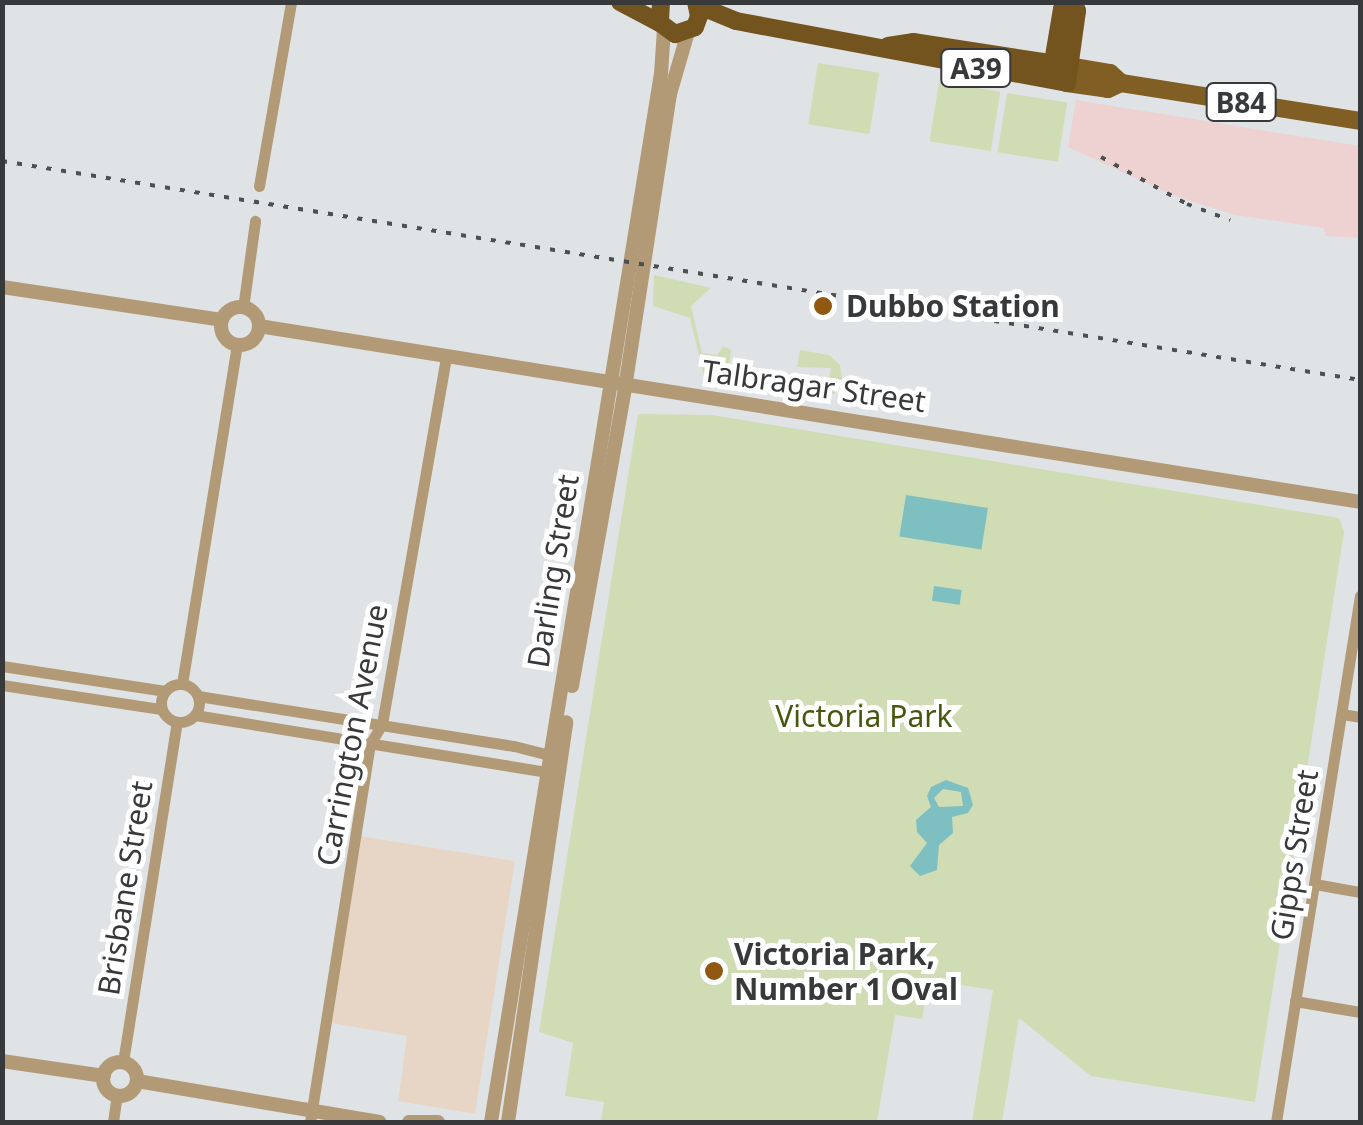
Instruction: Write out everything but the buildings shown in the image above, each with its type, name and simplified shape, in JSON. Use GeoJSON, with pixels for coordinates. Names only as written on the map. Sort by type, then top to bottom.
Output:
{"type":"FeatureCollection","features":[{"type":"Feature","properties":{"kind":"highway","name":"A39"},"geometry":{"type":"LineString","coordinates":[[620,2],[675,34],[736,21]]}},
{"type":"Feature","properties":{"kind":"highway"},"geometry":{"type":"LineString","coordinates":[[661,2],[662,26]]}},
{"type":"Feature","properties":{"kind":"highway","name":"A39"},"geometry":{"type":"LineString","coordinates":[[691,30],[697,4],[736,21],[888,46],[913,42],[1060,73],[1070,2]]}},
{"type":"Feature","properties":{"kind":"main road","name":"B84"},"geometry":{"type":"LineString","coordinates":[[1060,73],[1108,89],[1121,83],[1360,121]]}},
{"type":"Feature","properties":{"kind":"street"},"geometry":{"type":"LineString","coordinates":[[259,186],[291,2]]}},
{"type":"Feature","properties":{"kind":"street","name":"Darling Street"},"geometry":{"type":"LineString","coordinates":[[618,387],[661,74],[662,26]]}},
{"type":"Feature","properties":{"kind":"street","name":"Darling Street"},"geometry":{"type":"LineString","coordinates":[[491,1122],[670,94],[691,30]]}},
{"type":"Feature","properties":{"kind":"street"},"geometry":{"type":"LineString","coordinates":[[242,308],[255,221]]}},
{"type":"Feature","properties":{"kind":"street"},"geometry":{"type":"LineString","coordinates":[[2,286],[222,320]]}},
{"type":"Feature","properties":{"kind":"street"},"geometry":{"type":"LineString","coordinates":[[242,308],[254,314],[259,326],[252,340],[237,344],[226,338],[222,320],[228,312],[242,308]]}},
{"type":"Feature","properties":{"kind":"street","name":"Talbragar Street"},"geometry":{"type":"LineString","coordinates":[[259,326],[618,387],[730,399],[1360,502]]}},
{"type":"Feature","properties":{"kind":"street"},"geometry":{"type":"LineString","coordinates":[[182,684],[237,344]]}},
{"type":"Feature","properties":{"kind":"street","name":"Carrington Avenue"},"geometry":{"type":"LineString","coordinates":[[311,1117],[370,744],[382,724],[446,358]]}},
{"type":"Feature","properties":{"kind":"street","name":"Gipps Street"},"geometry":{"type":"LineString","coordinates":[[1276,1122],[1360,596]]}},
{"type":"Feature","properties":{"kind":"street"},"geometry":{"type":"LineString","coordinates":[[2,666],[164,691],[182,684]]}},
{"type":"Feature","properties":{"kind":"street"},"geometry":{"type":"LineString","coordinates":[[2,684],[161,709],[177,722],[195,715],[370,744],[555,765]]}},
{"type":"Feature","properties":{"kind":"street"},"geometry":{"type":"LineString","coordinates":[[182,684],[198,696],[382,724],[555,765]]}},
{"type":"Feature","properties":{"kind":"street"},"geometry":{"type":"LineString","coordinates":[[161,709],[164,691]]}},
{"type":"Feature","properties":{"kind":"street"},"geometry":{"type":"LineString","coordinates":[[195,715],[198,696]]}},
{"type":"Feature","properties":{"kind":"street"},"geometry":{"type":"LineString","coordinates":[[1342,714],[1360,717]]}},
{"type":"Feature","properties":{"kind":"street","name":"Brisbane Street"},"geometry":{"type":"LineString","coordinates":[[123,1062],[177,722]]}},
{"type":"Feature","properties":{"kind":"street","name":"Darling Street"},"geometry":{"type":"LineString","coordinates":[[508,1122],[555,765]]}},
{"type":"Feature","properties":{"kind":"street"},"geometry":{"type":"LineString","coordinates":[[1315,884],[1360,892]]}},
{"type":"Feature","properties":{"kind":"street"},"geometry":{"type":"LineString","coordinates":[[1295,1001],[1360,1012]]}},
{"type":"Feature","properties":{"kind":"street"},"geometry":{"type":"LineString","coordinates":[[2,1060],[104,1076]]}},
{"type":"Feature","properties":{"kind":"street"},"geometry":{"type":"LineString","coordinates":[[123,1062],[132,1067],[137,1081],[128,1094],[117,1095],[108,1090],[104,1076],[108,1067],[123,1062]]}},
{"type":"Feature","properties":{"kind":"street"},"geometry":{"type":"LineString","coordinates":[[137,1081],[311,1117],[380,1122]]}},
{"type":"Feature","properties":{"kind":"street"},"geometry":{"type":"LineString","coordinates":[[113,1122],[117,1095]]}},
{"type":"Feature","properties":{"kind":"street"},"geometry":{"type":"LineString","coordinates":[[409,1122],[438,1122]]}},
{"type":"Feature","properties":{"kind":"shaded area"},"geometry":{"type":"Polygon","coordinates":[[[1076,100],[1360,146],[1360,238],[1325,236],[1324,228],[1235,215],[1175,196],[1068,147],[1076,100]]]}},
{"type":"Feature","properties":{"kind":"shaded area"},"geometry":{"type":"Polygon","coordinates":[[[360,836],[515,861],[475,1114],[398,1101],[407,1036],[332,1023],[360,836]]]}},
{"type":"Feature","properties":{"kind":"green space"},"geometry":{"type":"Polygon","coordinates":[[[818,63],[879,73],[870,134],[808,124],[818,63]]]}},
{"type":"Feature","properties":{"kind":"green space"},"geometry":{"type":"Polygon","coordinates":[[[939,82],[1000,92],[991,151],[930,141],[939,82]]]}},
{"type":"Feature","properties":{"kind":"green space"},"geometry":{"type":"Polygon","coordinates":[[[1007,93],[1067,103],[1058,162],[998,152],[1007,93]]]}},
{"type":"Feature","properties":{"kind":"green space"},"geometry":{"type":"Polygon","coordinates":[[[654,275],[711,288],[691,306],[702,353],[717,355],[723,346],[731,350],[727,379],[704,376],[690,318],[653,306],[654,275]]]}},
{"type":"Feature","properties":{"kind":"green space"},"geometry":{"type":"Polygon","coordinates":[[[800,350],[829,355],[840,365],[842,379],[834,394],[793,390],[795,383],[827,388],[831,368],[797,367],[800,350]]]}},
{"type":"Feature","properties":{"kind":"green space","name":"Victoria Park"},"geometry":{"type":"Polygon","coordinates":[[[638,414],[712,415],[1339,518],[1344,532],[1255,1102],[1091,1076],[1019,1018],[1002,1122],[972,1122],[993,990],[929,980],[922,1019],[895,1015],[877,1122],[601,1122],[604,1102],[565,1096],[573,1043],[539,1032],[638,414]]]}},
{"type":"Feature","properties":{"kind":"water"},"geometry":{"type":"Polygon","coordinates":[[[906,495],[988,508],[981,549],[899,536],[906,495]]]}},
{"type":"Feature","properties":{"kind":"water"},"geometry":{"type":"Polygon","coordinates":[[[934,586],[962,590],[960,605],[932,601],[934,586]]]}},
{"type":"Feature","properties":{"kind":"water"},"geometry":{"type":"Polygon","coordinates":[[[946,780],[968,788],[973,805],[968,813],[952,817],[953,833],[939,845],[937,870],[920,876],[910,866],[927,843],[917,832],[916,820],[931,807],[927,796],[931,787],[946,780]],[[943,789],[934,798],[939,807],[963,806],[961,792],[943,789]]]}},
{"type":"Feature","properties":{"kind":"railway"},"geometry":{"type":"LineString","coordinates":[[1101,157],[1187,204],[1230,220]]}},
{"type":"Feature","properties":{"kind":"railway"},"geometry":{"type":"LineString","coordinates":[[2,161],[1360,380]]}},
{"type":"Feature","properties":{"kind":"place","name":"Dubbo Station"},"geometry":{"type":"Point","coordinates":[823,306]}},
{"type":"Feature","properties":{"kind":"place","name":"Victoria Park, Number 1 Oval"},"geometry":{"type":"Point","coordinates":[714,971]}}]}
